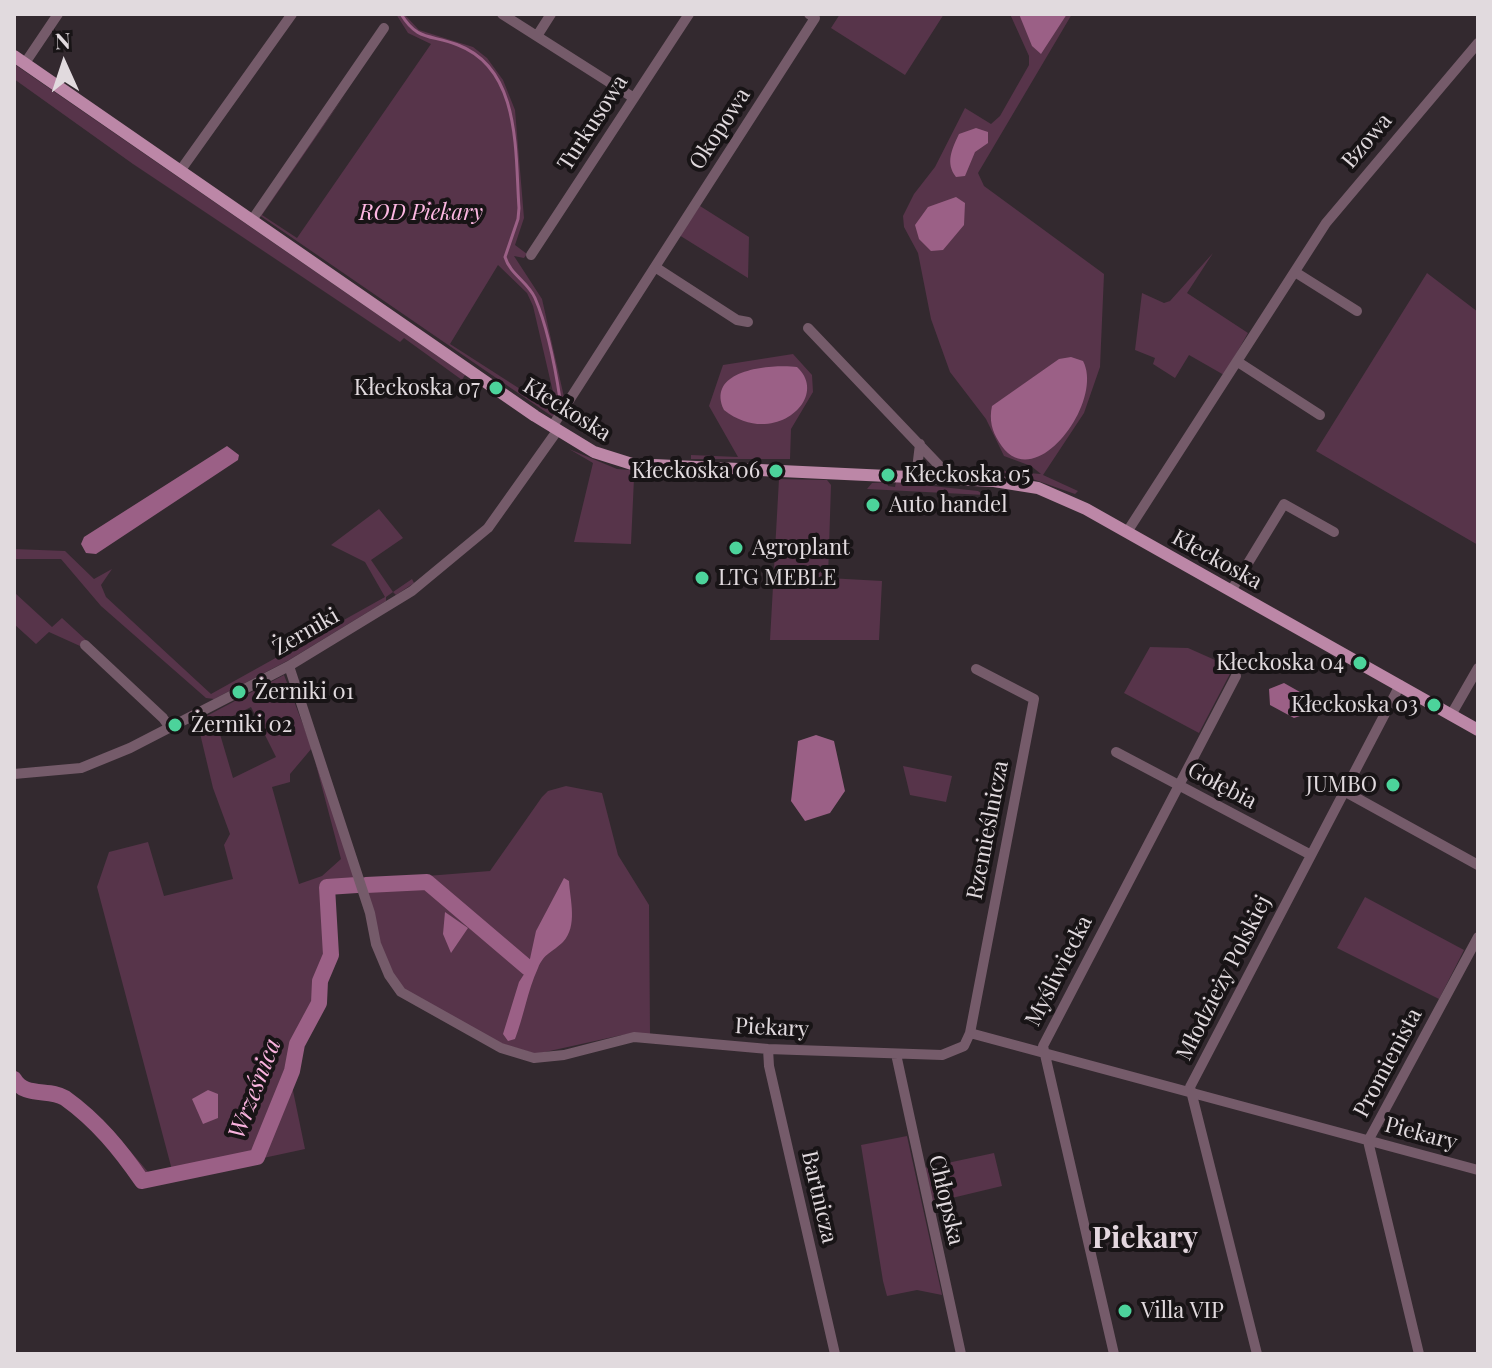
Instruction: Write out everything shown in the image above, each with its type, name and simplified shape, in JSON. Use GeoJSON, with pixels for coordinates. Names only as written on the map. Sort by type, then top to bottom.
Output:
{"type":"FeatureCollection","features":[{"type":"Feature","properties":{"kind":"main road","name":"Kłeckoska"},"geometry":{"type":"LineString","coordinates":[[20,59],[554,429],[594,452],[632,464],[951,478],[1038,488],[1127,532],[1478,730]]}},
{"type":"Feature","properties":{"kind":"street"},"geometry":{"type":"LineString","coordinates":[[20,59],[58,14]]}},
{"type":"Feature","properties":{"kind":"street"},"geometry":{"type":"LineString","coordinates":[[180,171],[292,14]]}},
{"type":"Feature","properties":{"kind":"street"},"geometry":{"type":"LineString","coordinates":[[502,14],[634,98]]}},
{"type":"Feature","properties":{"kind":"street"},"geometry":{"type":"LineString","coordinates":[[537,36],[551,14]]}},
{"type":"Feature","properties":{"kind":"street","name":"Turkusowa"},"geometry":{"type":"LineString","coordinates":[[531,255],[689,14]]}},
{"type":"Feature","properties":{"kind":"street","name":"Okopowa"},"geometry":{"type":"LineString","coordinates":[[554,429],[815,18],[809,14]]}},
{"type":"Feature","properties":{"kind":"street"},"geometry":{"type":"LineString","coordinates":[[252,220],[384,28]]}},
{"type":"Feature","properties":{"kind":"street","name":"Bzowa"},"geometry":{"type":"LineString","coordinates":[[1127,532],[1339,206],[1478,43]]}},
{"type":"Feature","properties":{"kind":"street"},"geometry":{"type":"LineString","coordinates":[[655,267],[737,320],[748,322]]}},
{"type":"Feature","properties":{"kind":"street"},"geometry":{"type":"LineString","coordinates":[[1295,272],[1357,311]]}},
{"type":"Feature","properties":{"kind":"street"},"geometry":{"type":"LineString","coordinates":[[808,328],[951,478]]}},
{"type":"Feature","properties":{"kind":"street"},"geometry":{"type":"LineString","coordinates":[[1238,362],[1320,415]]}},
{"type":"Feature","properties":{"kind":"street","name":"Żerniki"},"geometry":{"type":"LineString","coordinates":[[14,774],[81,768],[170,728],[289,666],[412,591],[475,541],[502,512],[554,429]]}},
{"type":"Feature","properties":{"kind":"street"},"geometry":{"type":"LineString","coordinates":[[916,477],[920,444]]}},
{"type":"Feature","properties":{"kind":"street"},"geometry":{"type":"LineString","coordinates":[[1231,591],[1284,504],[1334,532]]}},
{"type":"Feature","properties":{"kind":"street"},"geometry":{"type":"LineString","coordinates":[[85,645],[170,728]]}},
{"type":"Feature","properties":{"kind":"street","name":"Piekary"},"geometry":{"type":"LineString","coordinates":[[289,666],[370,913],[376,944],[389,975],[401,992],[501,1048],[534,1058],[564,1055],[634,1037],[768,1049],[896,1054],[954,1052],[964,1046],[970,1033],[1478,1170]]}},
{"type":"Feature","properties":{"kind":"street"},"geometry":{"type":"LineString","coordinates":[[1451,715],[1478,668]]}},
{"type":"Feature","properties":{"kind":"street","name":"Rzemieślnicza"},"geometry":{"type":"LineString","coordinates":[[970,1033],[1034,699],[976,669]]}},
{"type":"Feature","properties":{"kind":"street","name":"Myśliwiecka"},"geometry":{"type":"LineString","coordinates":[[1114,1354],[1042,1052],[1236,676]]}},
{"type":"Feature","properties":{"kind":"street","name":"Młodzieży Polskiej"},"geometry":{"type":"LineString","coordinates":[[1257,1354],[1189,1092],[1400,685]]}},
{"type":"Feature","properties":{"kind":"street","name":"Gołębia"},"geometry":{"type":"LineString","coordinates":[[1116,752],[1311,855]]}},
{"type":"Feature","properties":{"kind":"street"},"geometry":{"type":"LineString","coordinates":[[1344,791],[1478,865]]}},
{"type":"Feature","properties":{"kind":"street","name":"Promienista"},"geometry":{"type":"LineString","coordinates":[[1419,1354],[1368,1141],[1478,937]]}},
{"type":"Feature","properties":{"kind":"street","name":"Bartnicza"},"geometry":{"type":"LineString","coordinates":[[768,1049],[769,1066],[835,1354]]}},
{"type":"Feature","properties":{"kind":"street","name":"Chłopska"},"geometry":{"type":"LineString","coordinates":[[896,1054],[961,1354]]}},
{"type":"Feature","properties":{"kind":"green space","name":"ROD Piekary"},"geometry":{"type":"Polygon","coordinates":[[[396,14],[404,14],[419,30],[473,47],[487,58],[503,80],[515,110],[524,218],[515,245],[527,254],[524,258],[514,256],[542,299],[564,397],[553,417],[259,215],[347,92],[262,215],[297,238],[431,44],[408,33],[396,14]],[[498,265],[450,344],[545,405],[553,392],[533,306],[527,293],[498,265]]]}},
{"type":"Feature","properties":{"kind":"green space"},"geometry":{"type":"Polygon","coordinates":[[[840,14],[944,14],[905,75],[831,28],[840,14]]]}},
{"type":"Feature","properties":{"kind":"green space"},"geometry":{"type":"Polygon","coordinates":[[[1010,14],[1072,14],[978,173],[984,186],[1104,274],[1100,367],[1084,413],[1043,475],[1078,491],[1075,494],[1021,475],[950,467],[1041,474],[1031,466],[1004,456],[986,419],[950,372],[931,319],[918,253],[904,227],[903,216],[914,194],[935,167],[965,108],[991,124],[1000,116],[1029,65],[1029,56],[1010,14]]]}},
{"type":"Feature","properties":{"kind":"green space"},"geometry":{"type":"Polygon","coordinates":[[[14,64],[465,375],[462,380],[404,338],[400,342],[133,164],[14,79],[14,64]]]}},
{"type":"Feature","properties":{"kind":"green space"},"geometry":{"type":"Polygon","coordinates":[[[700,206],[749,237],[748,278],[679,235],[700,206]]]}},
{"type":"Feature","properties":{"kind":"green space"},"geometry":{"type":"Polygon","coordinates":[[[1213,253],[1187,293],[1248,333],[1224,375],[1189,355],[1175,378],[1153,364],[1155,358],[1135,350],[1142,293],[1164,303],[1170,301],[1213,253]]]}},
{"type":"Feature","properties":{"kind":"green space"},"geometry":{"type":"Polygon","coordinates":[[[1427,273],[1478,312],[1478,545],[1316,451],[1427,273]]]}},
{"type":"Feature","properties":{"kind":"green space"},"geometry":{"type":"Polygon","coordinates":[[[793,354],[812,375],[813,392],[791,429],[790,459],[691,459],[691,455],[738,457],[709,406],[723,365],[793,354]]]}},
{"type":"Feature","properties":{"kind":"green space"},"geometry":{"type":"Polygon","coordinates":[[[569,449],[617,469],[685,474],[685,481],[634,478],[631,544],[574,542],[593,463],[569,449]]]}},
{"type":"Feature","properties":{"kind":"green space"},"geometry":{"type":"Polygon","coordinates":[[[779,479],[827,480],[831,485],[828,578],[882,581],[879,640],[770,640],[779,479]]]}},
{"type":"Feature","properties":{"kind":"green space"},"geometry":{"type":"Polygon","coordinates":[[[887,482],[888,486],[895,487],[896,482],[978,491],[984,495],[867,489],[872,483],[887,482]]]}},
{"type":"Feature","properties":{"kind":"green space"},"geometry":{"type":"Polygon","coordinates":[[[379,509],[403,538],[371,560],[393,592],[386,597],[386,601],[289,660],[214,699],[206,698],[101,606],[61,559],[16,559],[15,593],[52,627],[62,618],[86,640],[80,646],[49,632],[36,644],[14,624],[14,549],[65,551],[94,579],[112,569],[101,585],[106,597],[211,694],[385,597],[365,562],[331,545],[379,509]]]}},
{"type":"Feature","properties":{"kind":"green space"},"geometry":{"type":"Polygon","coordinates":[[[412,579],[414,583],[396,595],[393,592],[412,579]]]}},
{"type":"Feature","properties":{"kind":"green space"},"geometry":{"type":"Polygon","coordinates":[[[1150,647],[1188,648],[1233,668],[1199,733],[1124,693],[1150,647]]]}},
{"type":"Feature","properties":{"kind":"green space"},"geometry":{"type":"Polygon","coordinates":[[[284,675],[312,748],[290,774],[290,782],[272,787],[299,884],[322,876],[341,859],[315,761],[359,887],[329,890],[333,956],[322,983],[322,1003],[304,1034],[303,1031],[295,1043],[285,1081],[291,1081],[305,1149],[143,1184],[85,1116],[56,1097],[14,1086],[14,1074],[25,1087],[67,1094],[112,1130],[149,1173],[172,1170],[97,887],[109,852],[148,842],[164,896],[233,879],[224,845],[230,834],[213,788],[198,725],[201,719],[284,675]],[[251,707],[217,724],[233,778],[276,757],[251,707]]]}},
{"type":"Feature","properties":{"kind":"green space"},"geometry":{"type":"Polygon","coordinates":[[[903,766],[952,776],[946,802],[910,795],[903,766]]]}},
{"type":"Feature","properties":{"kind":"green space"},"geometry":{"type":"Polygon","coordinates":[[[566,786],[602,793],[618,855],[649,905],[650,1034],[622,1035],[536,1054],[499,1043],[400,987],[383,953],[363,881],[490,871],[542,797],[548,791],[566,786]]]}},
{"type":"Feature","properties":{"kind":"green space"},"geometry":{"type":"Polygon","coordinates":[[[1365,897],[1464,950],[1439,999],[1337,948],[1365,897]]]}},
{"type":"Feature","properties":{"kind":"green space"},"geometry":{"type":"Polygon","coordinates":[[[907,1136],[942,1295],[917,1290],[887,1296],[883,1281],[861,1145],[907,1136]]]}},
{"type":"Feature","properties":{"kind":"green space"},"geometry":{"type":"Polygon","coordinates":[[[994,1153],[1002,1186],[931,1203],[924,1168],[994,1153]]]}},
{"type":"Feature","properties":{"kind":"shaded area"},"geometry":{"type":"Polygon","coordinates":[[[1019,14],[1067,14],[1041,54],[1032,46],[1019,14]]]}},
{"type":"Feature","properties":{"kind":"shaded area"},"geometry":{"type":"Polygon","coordinates":[[[976,128],[988,132],[988,143],[975,152],[965,176],[956,177],[950,161],[954,145],[959,134],[976,128]]]}},
{"type":"Feature","properties":{"kind":"shaded area"},"geometry":{"type":"Polygon","coordinates":[[[956,197],[965,203],[964,225],[943,250],[931,251],[919,239],[915,225],[928,207],[956,197]]]}},
{"type":"Feature","properties":{"kind":"shaded area"},"geometry":{"type":"Polygon","coordinates":[[[1071,357],[1083,361],[1087,379],[1084,399],[1075,420],[1062,438],[1046,452],[1030,459],[1013,457],[995,434],[991,421],[992,406],[1059,359],[1071,357]]]}},
{"type":"Feature","properties":{"kind":"shaded area"},"geometry":{"type":"Polygon","coordinates":[[[797,367],[806,379],[807,392],[802,405],[792,415],[778,422],[761,424],[743,421],[724,410],[721,396],[724,386],[732,378],[758,368],[797,367]]]}},
{"type":"Feature","properties":{"kind":"shaded area"},"geometry":{"type":"Polygon","coordinates":[[[227,446],[239,455],[238,460],[96,554],[86,553],[81,544],[84,537],[227,446]]]}},
{"type":"Feature","properties":{"kind":"shaded area"},"geometry":{"type":"Polygon","coordinates":[[[1284,683],[1307,696],[1300,716],[1294,718],[1270,705],[1269,689],[1284,683]]]}},
{"type":"Feature","properties":{"kind":"shaded area"},"geometry":{"type":"Polygon","coordinates":[[[816,735],[834,741],[845,791],[830,813],[805,821],[791,801],[798,741],[816,735]]]}},
{"type":"Feature","properties":{"kind":"shaded area"},"geometry":{"type":"Polygon","coordinates":[[[564,878],[569,881],[572,913],[568,936],[540,963],[515,1039],[508,1041],[503,1034],[519,982],[528,968],[536,931],[564,878]]]}},
{"type":"Feature","properties":{"kind":"shaded area"},"geometry":{"type":"Polygon","coordinates":[[[445,912],[468,928],[451,953],[443,934],[445,912]]]}},
{"type":"Feature","properties":{"kind":"shaded area"},"geometry":{"type":"Polygon","coordinates":[[[208,1090],[218,1094],[218,1118],[203,1124],[192,1099],[208,1090]]]}},
{"type":"Feature","properties":{"kind":"waterway"},"geometry":{"type":"LineString","coordinates":[[401,14],[419,33],[458,45],[479,57],[494,73],[504,92],[515,138],[519,208],[505,257],[532,292],[544,322],[560,399],[553,412]]}},
{"type":"Feature","properties":{"kind":"waterway","name":"Wrześnica"},"geometry":{"type":"LineString","coordinates":[[366,885],[427,882],[528,968]]}},
{"type":"Feature","properties":{"kind":"waterway","name":"Wrześnica"},"geometry":{"type":"LineString","coordinates":[[14,1079],[24,1089],[59,1095],[77,1107],[107,1136],[142,1181],[257,1157],[292,1071],[297,1044],[319,1003],[320,981],[331,955],[327,887],[357,885]]}},
{"type":"Feature","properties":{"kind":"place","name":"Kłeckoska 07"},"geometry":{"type":"Point","coordinates":[496,388]}},
{"type":"Feature","properties":{"kind":"place","name":"Kłeckoska 06"},"geometry":{"type":"Point","coordinates":[776,471]}},
{"type":"Feature","properties":{"kind":"place","name":"Kłeckoska 05"},"geometry":{"type":"Point","coordinates":[888,475]}},
{"type":"Feature","properties":{"kind":"place","name":"Auto handel"},"geometry":{"type":"Point","coordinates":[873,505]}},
{"type":"Feature","properties":{"kind":"place","name":"Agroplant"},"geometry":{"type":"Point","coordinates":[736,548]}},
{"type":"Feature","properties":{"kind":"place","name":"LTG MEBLE"},"geometry":{"type":"Point","coordinates":[702,578]}},
{"type":"Feature","properties":{"kind":"place","name":"Kłeckoska 04"},"geometry":{"type":"Point","coordinates":[1360,663]}},
{"type":"Feature","properties":{"kind":"place","name":"Żerniki 01"},"geometry":{"type":"Point","coordinates":[239,692]}},
{"type":"Feature","properties":{"kind":"place","name":"Kłeckoska 03"},"geometry":{"type":"Point","coordinates":[1434,705]}},
{"type":"Feature","properties":{"kind":"place","name":"Żerniki 02"},"geometry":{"type":"Point","coordinates":[175,725]}},
{"type":"Feature","properties":{"kind":"place","name":"JUMBO"},"geometry":{"type":"Point","coordinates":[1393,785]}},
{"type":"Feature","properties":{"kind":"place","name":"Villa VIP"},"geometry":{"type":"Point","coordinates":[1125,1311]}},
{"type":"Feature","properties":{"kind":"district","name":"Piekary"},"geometry":{"type":"Point","coordinates":[1145,1239]}}]}
